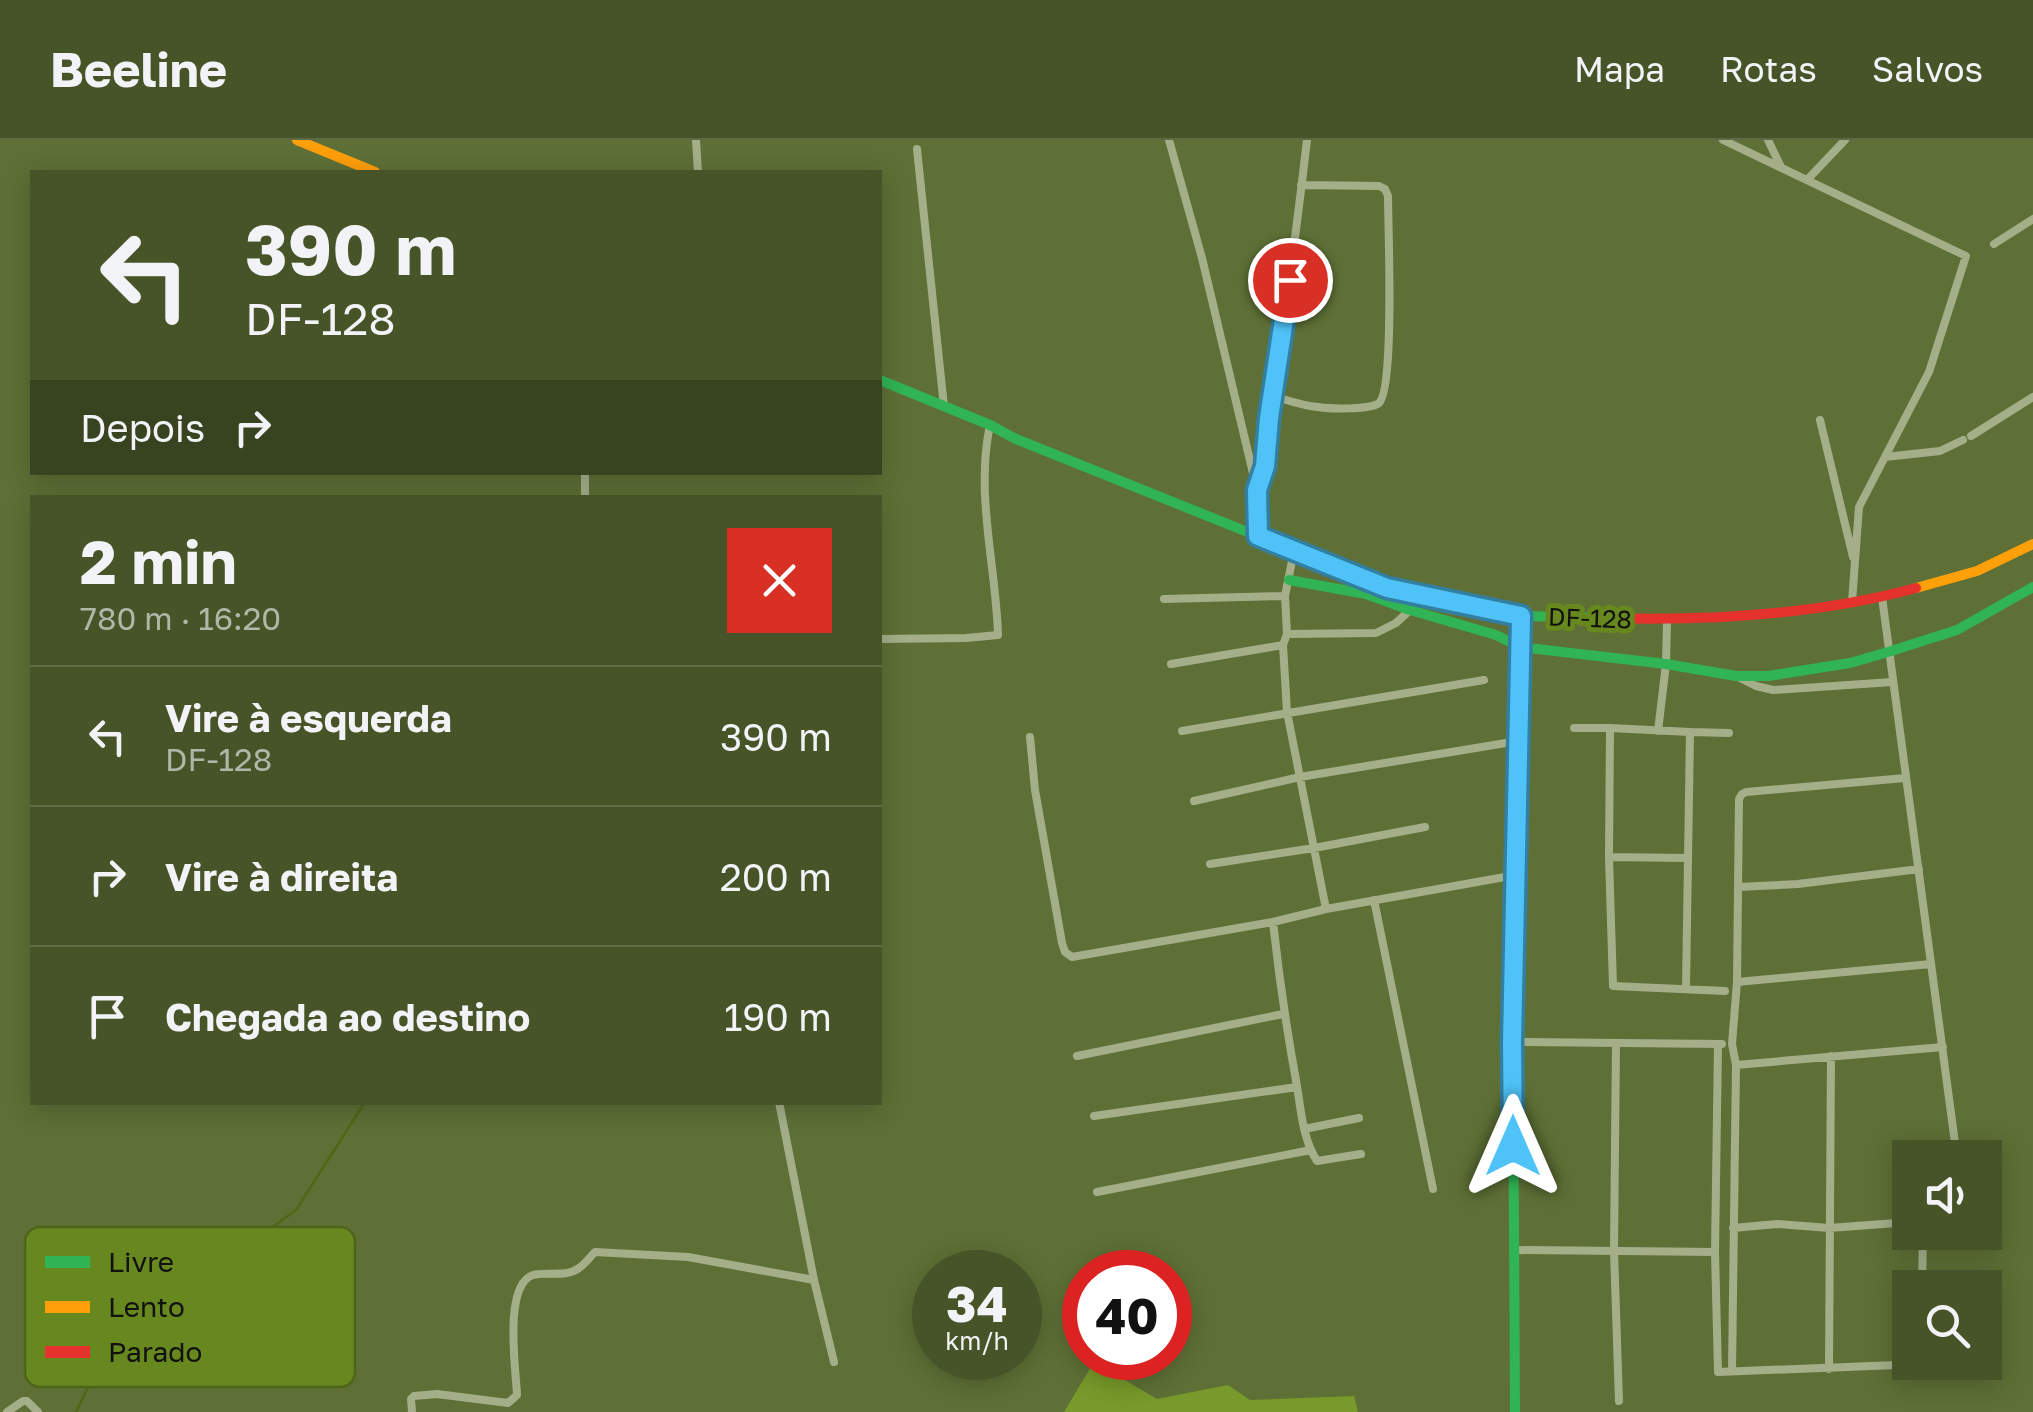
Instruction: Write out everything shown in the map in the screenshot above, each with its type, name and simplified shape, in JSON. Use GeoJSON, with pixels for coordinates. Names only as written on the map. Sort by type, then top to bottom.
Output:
{"type":"FeatureCollection","features":[{"type":"Feature","properties":{"kind":"street"},"geometry":{"type":"LineString","coordinates":[[297,140],[371,170]]}},
{"type":"Feature","properties":{"kind":"street"},"geometry":{"type":"LineString","coordinates":[[696,140],[698,170]]}},
{"type":"Feature","properties":{"kind":"street"},"geometry":{"type":"LineString","coordinates":[[1169,140],[1202,258],[1257,490],[1258,536]]}},
{"type":"Feature","properties":{"kind":"street"},"geometry":{"type":"LineString","coordinates":[[1257,490],[1265,466],[1307,140]]}},
{"type":"Feature","properties":{"kind":"street"},"geometry":{"type":"LineString","coordinates":[[1723,140],[1966,256],[1929,372],[1859,508],[1852,602]]}},
{"type":"Feature","properties":{"kind":"street"},"geometry":{"type":"LineString","coordinates":[[1768,140],[1781,167]]}},
{"type":"Feature","properties":{"kind":"street"},"geometry":{"type":"LineString","coordinates":[[1807,180],[1845,140]]}},
{"type":"Feature","properties":{"kind":"street"},"geometry":{"type":"LineString","coordinates":[[917,149],[944,407]]}},
{"type":"Feature","properties":{"kind":"street"},"geometry":{"type":"LineString","coordinates":[[1273,396],[1318,408],[1370,407],[1384,396],[1389,347],[1385,188],[1302,186]]}},
{"type":"Feature","properties":{"kind":"street"},"geometry":{"type":"LineString","coordinates":[[1994,244],[2033,219]]}},
{"type":"Feature","properties":{"kind":"street","name":"DF-128"},"geometry":{"type":"LineString","coordinates":[[882,381],[1387,588],[1521,616],[1667,620],[1852,602],[1977,571],[2033,544]]}},
{"type":"Feature","properties":{"kind":"street"},"geometry":{"type":"LineString","coordinates":[[1885,457],[1940,451],[2033,397]]}},
{"type":"Feature","properties":{"kind":"street"},"geometry":{"type":"LineString","coordinates":[[1820,420],[1855,564]]}},
{"type":"Feature","properties":{"kind":"street"},"geometry":{"type":"LineString","coordinates":[[882,639],[998,635],[985,490],[984,452],[990,425]]}},
{"type":"Feature","properties":{"kind":"street"},"geometry":{"type":"LineString","coordinates":[[1294,551],[1286,596],[1287,712],[1326,908]]}},
{"type":"Feature","properties":{"kind":"street"},"geometry":{"type":"LineString","coordinates":[[1289,580],[1366,594],[1496,635],[1520,647],[1736,676],[1768,676],[1850,663],[1888,652],[1956,630],[2033,587]]}},
{"type":"Feature","properties":{"kind":"street"},"geometry":{"type":"LineString","coordinates":[[1164,599],[1286,596]]}},
{"type":"Feature","properties":{"kind":"street"},"geometry":{"type":"LineString","coordinates":[[1882,596],[1956,1140]]}},
{"type":"Feature","properties":{"kind":"street"},"geometry":{"type":"LineString","coordinates":[[1287,634],[1376,633],[1410,610]]}},
{"type":"Feature","properties":{"kind":"street"},"geometry":{"type":"LineString","coordinates":[[1516,1411],[1512,1042],[1521,616]]}},
{"type":"Feature","properties":{"kind":"street"},"geometry":{"type":"LineString","coordinates":[[1658,730],[1667,620]]}},
{"type":"Feature","properties":{"kind":"street"},"geometry":{"type":"LineString","coordinates":[[1171,664],[1284,646]]}},
{"type":"Feature","properties":{"kind":"street"},"geometry":{"type":"LineString","coordinates":[[1736,676],[1773,690],[1892,682]]}},
{"type":"Feature","properties":{"kind":"street"},"geometry":{"type":"LineString","coordinates":[[1182,730],[1484,680]]}},
{"type":"Feature","properties":{"kind":"street"},"geometry":{"type":"LineString","coordinates":[[1574,728],[1729,733]]}},
{"type":"Feature","properties":{"kind":"street"},"geometry":{"type":"LineString","coordinates":[[1610,728],[1613,986],[1726,991]]}},
{"type":"Feature","properties":{"kind":"street"},"geometry":{"type":"LineString","coordinates":[[1686,988],[1690,732]]}},
{"type":"Feature","properties":{"kind":"street"},"geometry":{"type":"LineString","coordinates":[[1030,737],[1034,790],[1065,952],[1072,957],[1516,875]]}},
{"type":"Feature","properties":{"kind":"street"},"geometry":{"type":"LineString","coordinates":[[1194,801],[1300,777],[1518,741]]}},
{"type":"Feature","properties":{"kind":"street"},"geometry":{"type":"LineString","coordinates":[[1732,1370],[1736,1065],[1732,1044],[1740,799],[1742,794],[1905,778]]}},
{"type":"Feature","properties":{"kind":"street"},"geometry":{"type":"LineString","coordinates":[[1210,864],[1425,827]]}},
{"type":"Feature","properties":{"kind":"street"},"geometry":{"type":"LineString","coordinates":[[1609,856],[1688,858]]}},
{"type":"Feature","properties":{"kind":"street"},"geometry":{"type":"LineString","coordinates":[[1738,887],[1919,869]]}},
{"type":"Feature","properties":{"kind":"street"},"geometry":{"type":"LineString","coordinates":[[1374,900],[1433,1190]]}},
{"type":"Feature","properties":{"kind":"street"},"geometry":{"type":"LineString","coordinates":[[1273,922],[1284,1014],[1311,1150],[1317,1162],[1361,1154]]}},
{"type":"Feature","properties":{"kind":"street"},"geometry":{"type":"LineString","coordinates":[[1737,982],[1931,964]]}},
{"type":"Feature","properties":{"kind":"street"},"geometry":{"type":"LineString","coordinates":[[1077,1056],[1284,1014]]}},
{"type":"Feature","properties":{"kind":"street"},"geometry":{"type":"LineString","coordinates":[[1512,1042],[1732,1044]]}},
{"type":"Feature","properties":{"kind":"street"},"geometry":{"type":"LineString","coordinates":[[1616,1044],[1614,1251],[1619,1401]]}},
{"type":"Feature","properties":{"kind":"street"},"geometry":{"type":"LineString","coordinates":[[1718,1044],[1718,1372],[1892,1366]]}},
{"type":"Feature","properties":{"kind":"street"},"geometry":{"type":"LineString","coordinates":[[1736,1065],[1943,1047]]}},
{"type":"Feature","properties":{"kind":"street"},"geometry":{"type":"LineString","coordinates":[[1829,1369],[1831,1056]]}},
{"type":"Feature","properties":{"kind":"street"},"geometry":{"type":"LineString","coordinates":[[1094,1116],[1297,1087]]}},
{"type":"Feature","properties":{"kind":"street"},"geometry":{"type":"LineString","coordinates":[[780,1105],[834,1362]]}},
{"type":"Feature","properties":{"kind":"street"},"geometry":{"type":"LineString","coordinates":[[1304,1129],[1359,1118]]}},
{"type":"Feature","properties":{"kind":"street"},"geometry":{"type":"LineString","coordinates":[[1097,1192],[1311,1150]]}},
{"type":"Feature","properties":{"kind":"street"},"geometry":{"type":"LineString","coordinates":[[1732,1228],[1892,1223]]}},
{"type":"Feature","properties":{"kind":"street"},"geometry":{"type":"LineString","coordinates":[[1513,1250],[1716,1252]]}},
{"type":"Feature","properties":{"kind":"street"},"geometry":{"type":"LineString","coordinates":[[412,1412],[410,1400],[414,1396],[437,1394],[508,1403],[514,1399],[517,1394],[513,1314],[524,1281],[532,1276],[578,1270],[596,1252],[688,1257],[814,1280]]}},
{"type":"Feature","properties":{"kind":"street"},"geometry":{"type":"LineString","coordinates":[[7,1412],[23,1401],[38,1412]]}},
{"type":"Feature","properties":{"kind":"green space"},"geometry":{"type":"Polygon","coordinates":[[[1083,1380],[1125,1380],[1157,1399],[1228,1385],[1250,1400],[1354,1396],[1358,1412],[1064,1412],[1083,1380]]]}},
{"type":"Feature","properties":{"kind":"waterway"},"geometry":{"type":"LineString","coordinates":[[273,1227],[296,1210],[363,1105]]}},
{"type":"Feature","properties":{"kind":"waterway"},"geometry":{"type":"LineString","coordinates":[[76,1412],[88,1387]]}},
{"type":"Feature","properties":{"kind":"traffic: fast"},"geometry":{"type":"LineString","coordinates":[[882,381],[1387,588],[1521,616],[1604,618]]}},
{"type":"Feature","properties":{"kind":"traffic: fast"},"geometry":{"type":"LineString","coordinates":[[1289,580],[1366,594],[1496,635],[1520,647],[1736,676],[1768,676],[1850,663],[1888,652],[1957,630],[2033,587]]}},
{"type":"Feature","properties":{"kind":"traffic: fast"},"geometry":{"type":"LineString","coordinates":[[1515,1411],[1513,1042],[1518,761]]}},
{"type":"Feature","properties":{"kind":"traffic: slow"},"geometry":{"type":"LineString","coordinates":[[297,140],[370,170]]}},
{"type":"Feature","properties":{"kind":"traffic: slow"},"geometry":{"type":"LineString","coordinates":[[1916,588],[1977,571],[2033,544]]}},
{"type":"Feature","properties":{"kind":"traffic: jam"},"geometry":{"type":"LineString","coordinates":[[1604,618],[1761,614],[1840,604],[1916,588]]}},
{"type":"Feature","properties":{"kind":"traffic: jam"},"geometry":{"type":"LineString","coordinates":[[1518,761],[1521,616]]}},
{"type":"Feature","properties":{"kind":"route"},"geometry":{"type":"LineString","coordinates":[[1290,280],[1265,466],[1257,490],[1258,536],[1387,588],[1521,616],[1513,1146]]}}]}
